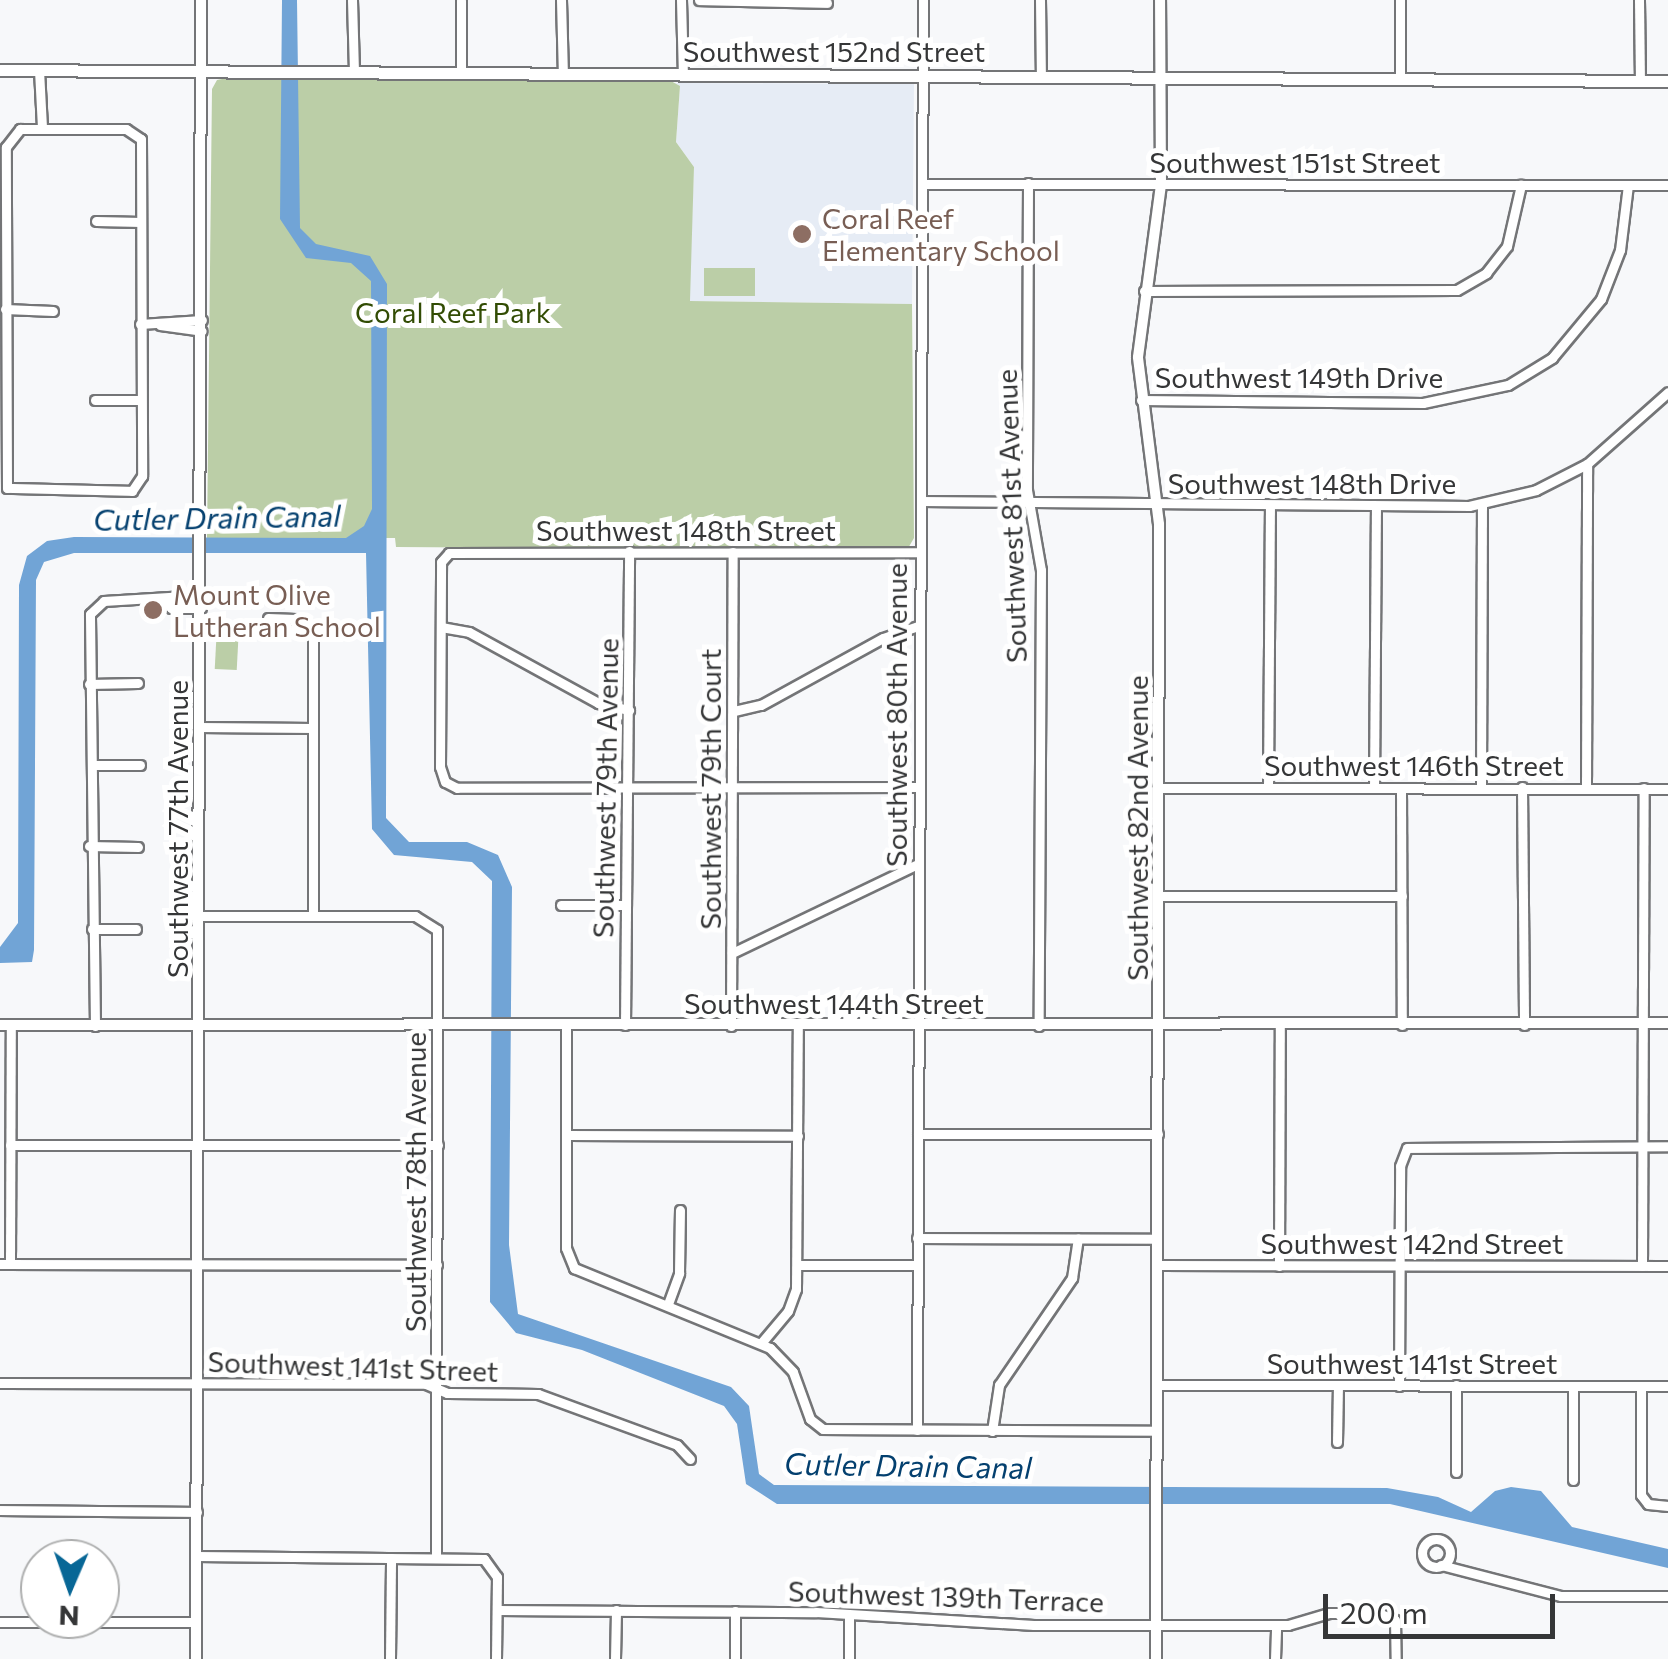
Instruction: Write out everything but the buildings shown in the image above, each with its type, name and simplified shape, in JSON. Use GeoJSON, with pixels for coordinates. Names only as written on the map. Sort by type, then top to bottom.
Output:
{"type":"FeatureCollection","features":[{"type":"Feature","properties":{"kind":"main road","name":"Southwest 152nd Street"},"geometry":{"type":"LineString","coordinates":[[0,70],[1668,81]]}},
{"type":"Feature","properties":{"kind":"street","name":"Southwest 77th Avenue"},"geometry":{"type":"LineString","coordinates":[[196,1659],[201,0]]}},
{"type":"Feature","properties":{"kind":"street"},"geometry":{"type":"LineString","coordinates":[[352,0],[354,72]]}},
{"type":"Feature","properties":{"kind":"street"},"geometry":{"type":"LineString","coordinates":[[461,0],[462,74]]}},
{"type":"Feature","properties":{"kind":"street"},"geometry":{"type":"LineString","coordinates":[[561,0],[563,75]]}},
{"type":"Feature","properties":{"kind":"street","name":"Southwest 80th Avenue"},"geometry":{"type":"LineString","coordinates":[[917,1430],[923,0]]}},
{"type":"Feature","properties":{"kind":"street"},"geometry":{"type":"LineString","coordinates":[[1040,0],[1041,77]]}},
{"type":"Feature","properties":{"kind":"street","name":"Southwest 82nd Avenue"},"geometry":{"type":"LineString","coordinates":[[1156,1659],[1158,505],[1141,400],[1144,291],[1161,184],[1160,0]]}},
{"type":"Feature","properties":{"kind":"street"},"geometry":{"type":"LineString","coordinates":[[1400,0],[1400,80]]}},
{"type":"Feature","properties":{"kind":"street"},"geometry":{"type":"LineString","coordinates":[[1639,0],[1640,81]]}},
{"type":"Feature","properties":{"kind":"street"},"geometry":{"type":"LineString","coordinates":[[683,75],[681,4],[826,4]]}},
{"type":"Feature","properties":{"kind":"street"},"geometry":{"type":"LineString","coordinates":[[42,70],[42,128]]}},
{"type":"Feature","properties":{"kind":"street"},"geometry":{"type":"LineString","coordinates":[[42,128],[137,133],[142,222],[141,400],[138,486],[129,491],[7,488],[10,133],[42,128]]}},
{"type":"Feature","properties":{"kind":"street","name":"Southwest 81st Avenue"},"geometry":{"type":"LineString","coordinates":[[1028,183],[1029,501],[1041,570],[1039,1026]]}},
{"type":"Feature","properties":{"kind":"street","name":"Southwest 151st Street"},"geometry":{"type":"LineString","coordinates":[[923,184],[1668,185]]}},
{"type":"Feature","properties":{"kind":"street"},"geometry":{"type":"LineString","coordinates":[[1144,291],[1456,290],[1486,273],[1508,246],[1522,184]]}},
{"type":"Feature","properties":{"kind":"street","name":"Southwest 149th Drive"},"geometry":{"type":"LineString","coordinates":[[1141,400],[1424,403],[1508,385],[1560,351],[1601,299],[1620,250],[1628,185]]}},
{"type":"Feature","properties":{"kind":"street"},"geometry":{"type":"LineString","coordinates":[[96,222],[142,222]]}},
{"type":"Feature","properties":{"kind":"street"},"geometry":{"type":"LineString","coordinates":[[6,310],[53,310]]}},
{"type":"Feature","properties":{"kind":"street"},"geometry":{"type":"LineString","coordinates":[[140,324],[202,325]]}},
{"type":"Feature","properties":{"kind":"street","name":"Southwest 148th Drive"},"geometry":{"type":"LineString","coordinates":[[921,501],[1376,509],[1482,504],[1536,490],[1587,464],[1668,392]]}},
{"type":"Feature","properties":{"kind":"street"},"geometry":{"type":"LineString","coordinates":[[95,400],[141,400]]}},
{"type":"Feature","properties":{"kind":"street"},"geometry":{"type":"LineString","coordinates":[[1586,788],[1587,464]]}},
{"type":"Feature","properties":{"kind":"street"},"geometry":{"type":"LineString","coordinates":[[1481,788],[1482,504]]}},
{"type":"Feature","properties":{"kind":"street"},"geometry":{"type":"LineString","coordinates":[[1268,788],[1270,508]]}},
{"type":"Feature","properties":{"kind":"street"},"geometry":{"type":"LineString","coordinates":[[1374,788],[1376,509]]}},
{"type":"Feature","properties":{"kind":"street","name":"Southwest 79th Avenue"},"geometry":{"type":"LineString","coordinates":[[625,1025],[629,551]]}},
{"type":"Feature","properties":{"kind":"street","name":"Southwest 148th Street"},"geometry":{"type":"LineString","coordinates":[[442,627],[441,562],[453,552],[920,552]]}},
{"type":"Feature","properties":{"kind":"street","name":"Southwest 79th Court"},"geometry":{"type":"LineString","coordinates":[[731,1026],[733,552]]}},
{"type":"Feature","properties":{"kind":"street"},"geometry":{"type":"LineString","coordinates":[[95,1026],[89,846],[93,765],[89,684],[94,608],[104,602],[200,596]]}},
{"type":"Feature","properties":{"kind":"street"},"geometry":{"type":"LineString","coordinates":[[164,601],[170,608],[200,608]]}},
{"type":"Feature","properties":{"kind":"street"},"geometry":{"type":"LineString","coordinates":[[199,916],[312,916],[313,638],[306,622],[268,618]]}},
{"type":"Feature","properties":{"kind":"street"},"geometry":{"type":"LineString","coordinates":[[734,712],[762,704],[883,638],[918,626]]}},
{"type":"Feature","properties":{"kind":"street"},"geometry":{"type":"LineString","coordinates":[[629,710],[598,703],[469,632],[442,627],[440,768],[446,783],[627,788],[918,787]]}},
{"type":"Feature","properties":{"kind":"street"},"geometry":{"type":"LineString","coordinates":[[89,684],[138,683]]}},
{"type":"Feature","properties":{"kind":"street"},"geometry":{"type":"LineString","coordinates":[[199,727],[313,728]]}},
{"type":"Feature","properties":{"kind":"street"},"geometry":{"type":"LineString","coordinates":[[93,765],[140,765]]}},
{"type":"Feature","properties":{"kind":"street"},"geometry":{"type":"LineString","coordinates":[[1522,787],[1524,1025]]}},
{"type":"Feature","properties":{"kind":"street","name":"Southwest 146th Street"},"geometry":{"type":"LineString","coordinates":[[1160,788],[1668,788]]}},
{"type":"Feature","properties":{"kind":"street"},"geometry":{"type":"LineString","coordinates":[[1401,788],[1402,1025]]}},
{"type":"Feature","properties":{"kind":"street"},"geometry":{"type":"LineString","coordinates":[[1642,1266],[1644,788]]}},
{"type":"Feature","properties":{"kind":"street"},"geometry":{"type":"LineString","coordinates":[[89,846],[138,847]]}},
{"type":"Feature","properties":{"kind":"street"},"geometry":{"type":"LineString","coordinates":[[732,952],[918,864]]}},
{"type":"Feature","properties":{"kind":"street"},"geometry":{"type":"LineString","coordinates":[[1158,896],[1402,896]]}},
{"type":"Feature","properties":{"kind":"street"},"geometry":{"type":"LineString","coordinates":[[561,905],[625,905]]}},
{"type":"Feature","properties":{"kind":"street","name":"Southwest 78th Avenue"},"geometry":{"type":"LineString","coordinates":[[312,916],[415,916],[436,927],[436,1558]]}},
{"type":"Feature","properties":{"kind":"street"},"geometry":{"type":"LineString","coordinates":[[92,928],[136,929]]}},
{"type":"Feature","properties":{"kind":"street","name":"Southwest 144th Street"},"geometry":{"type":"LineString","coordinates":[[6,1025],[1668,1024]]}},
{"type":"Feature","properties":{"kind":"street"},"geometry":{"type":"LineString","coordinates":[[6,1025],[10,1146],[5,1264],[437,1265]]}},
{"type":"Feature","properties":{"kind":"street"},"geometry":{"type":"LineString","coordinates":[[566,1025],[570,1265],[762,1342],[793,1372],[815,1426],[1156,1431]]}},
{"type":"Feature","properties":{"kind":"street"},"geometry":{"type":"LineString","coordinates":[[762,1342],[792,1303],[798,1265],[798,1026]]}},
{"type":"Feature","properties":{"kind":"street"},"geometry":{"type":"LineString","coordinates":[[1279,1266],[1280,1026]]}},
{"type":"Feature","properties":{"kind":"street"},"geometry":{"type":"LineString","coordinates":[[918,1134],[1158,1134]]}},
{"type":"Feature","properties":{"kind":"street"},"geometry":{"type":"LineString","coordinates":[[566,1136],[798,1136]]}},
{"type":"Feature","properties":{"kind":"street"},"geometry":{"type":"LineString","coordinates":[[10,1146],[438,1145]]}},
{"type":"Feature","properties":{"kind":"street"},"geometry":{"type":"LineString","coordinates":[[1398,1386],[1405,1150],[1668,1146]]}},
{"type":"Feature","properties":{"kind":"street"},"geometry":{"type":"LineString","coordinates":[[668,1304],[679,1273],[680,1210]]}},
{"type":"Feature","properties":{"kind":"street"},"geometry":{"type":"LineString","coordinates":[[918,1238],[1157,1240]]}},
{"type":"Feature","properties":{"kind":"street"},"geometry":{"type":"LineString","coordinates":[[992,1431],[999,1385],[1072,1278],[1078,1238]]}},
{"type":"Feature","properties":{"kind":"street"},"geometry":{"type":"LineString","coordinates":[[798,1265],[918,1265]]}},
{"type":"Feature","properties":{"kind":"street","name":"Southwest 142nd Street"},"geometry":{"type":"LineString","coordinates":[[1157,1265],[1668,1266]]}},
{"type":"Feature","properties":{"kind":"street","name":"Southwest 141st Street"},"geometry":{"type":"LineString","coordinates":[[0,1383],[437,1389],[553,1397],[677,1445],[690,1459]]}},
{"type":"Feature","properties":{"kind":"street","name":"Southwest 141st Street"},"geometry":{"type":"LineString","coordinates":[[1156,1385],[1668,1386]]}},
{"type":"Feature","properties":{"kind":"street"},"geometry":{"type":"LineString","coordinates":[[1338,1385],[1338,1442]]}},
{"type":"Feature","properties":{"kind":"street"},"geometry":{"type":"LineString","coordinates":[[1456,1385],[1456,1472]]}},
{"type":"Feature","properties":{"kind":"street"},"geometry":{"type":"LineString","coordinates":[[1573,1480],[1574,1386]]}},
{"type":"Feature","properties":{"kind":"street"},"geometry":{"type":"LineString","coordinates":[[1641,1386],[1644,1502],[1668,1506]]}},
{"type":"Feature","properties":{"kind":"street"},"geometry":{"type":"LineString","coordinates":[[0,1510],[197,1512]]}},
{"type":"Feature","properties":{"kind":"street"},"geometry":{"type":"LineString","coordinates":[[197,1556],[488,1561],[497,1578],[496,1659]]}},
{"type":"Feature","properties":{"kind":"street"},"geometry":{"type":"LineString","coordinates":[[390,1558],[390,1659]]}},
{"type":"Feature","properties":{"kind":"street"},"geometry":{"type":"LineString","coordinates":[[1441,1565],[1560,1596],[1668,1596]]}},
{"type":"Feature","properties":{"kind":"street","name":"Southwest 139th Terrace"},"geometry":{"type":"LineString","coordinates":[[496,1610],[736,1611],[1276,1626],[1338,1612],[1392,1617],[1396,1659]]}},
{"type":"Feature","properties":{"kind":"street"},"geometry":{"type":"LineString","coordinates":[[616,1610],[616,1659]]}},
{"type":"Feature","properties":{"kind":"street"},"geometry":{"type":"LineString","coordinates":[[735,1659],[736,1611]]}},
{"type":"Feature","properties":{"kind":"street"},"geometry":{"type":"LineString","coordinates":[[849,1616],[849,1659]]}},
{"type":"Feature","properties":{"kind":"street"},"geometry":{"type":"LineString","coordinates":[[0,1622],[196,1622]]}},
{"type":"Feature","properties":{"kind":"street"},"geometry":{"type":"LineString","coordinates":[[1275,1659],[1276,1626]]}},
{"type":"Feature","properties":{"kind":"shaded area","name":"Coral Reef Elementary School"},"geometry":{"type":"Polygon","coordinates":[[[674,83],[914,84],[912,304],[689,301],[694,167],[676,142],[680,87],[674,83]]]}},
{"type":"Feature","properties":{"kind":"green space","name":"Coral Reef Park"},"geometry":{"type":"Polygon","coordinates":[[[217,80],[669,80],[680,86],[676,142],[694,167],[690,301],[912,304],[914,538],[907,550],[396,547],[395,538],[207,538],[212,89],[217,80]]]}},
{"type":"Feature","properties":{"kind":"green space"},"geometry":{"type":"Polygon","coordinates":[[[704,268],[755,268],[755,296],[704,296],[704,268]]]}},
{"type":"Feature","properties":{"kind":"green space"},"geometry":{"type":"Polygon","coordinates":[[[217,626],[239,627],[237,670],[215,669],[217,626]]]}},
{"type":"Feature","properties":{"kind":"water"},"geometry":{"type":"Polygon","coordinates":[[[282,0],[297,0],[300,228],[316,244],[370,256],[387,284],[386,818],[409,842],[467,842],[498,855],[512,887],[509,1245],[518,1314],[731,1387],[749,1406],[759,1474],[774,1485],[1387,1488],[1438,1497],[1471,1512],[1495,1491],[1511,1487],[1541,1491],[1572,1527],[1668,1549],[1668,1568],[1390,1504],[777,1504],[746,1484],[737,1424],[724,1406],[582,1350],[516,1333],[490,1302],[492,881],[472,862],[394,855],[372,829],[366,553],[74,553],[44,562],[36,580],[34,950],[32,962],[0,963],[0,947],[18,923],[19,585],[27,556],[47,541],[74,537],[346,538],[364,526],[372,509],[371,281],[351,263],[306,258],[280,219],[282,0]]]}},
{"type":"Feature","properties":{"kind":"place","name":"Coral Reef Elementary School"},"geometry":{"type":"Point","coordinates":[802,234]}},
{"type":"Feature","properties":{"kind":"place","name":"Mount Olive Lutheran School"},"geometry":{"type":"Point","coordinates":[153,610]}},
{"type":"Feature","properties":{"kind":"water label","name":"Cutler Drain Canal"},"geometry":{"type":"Point","coordinates":[217,517]}},
{"type":"Feature","properties":{"kind":"water label","name":"Cutler Drain Canal"},"geometry":{"type":"Point","coordinates":[908,1465]}}]}
